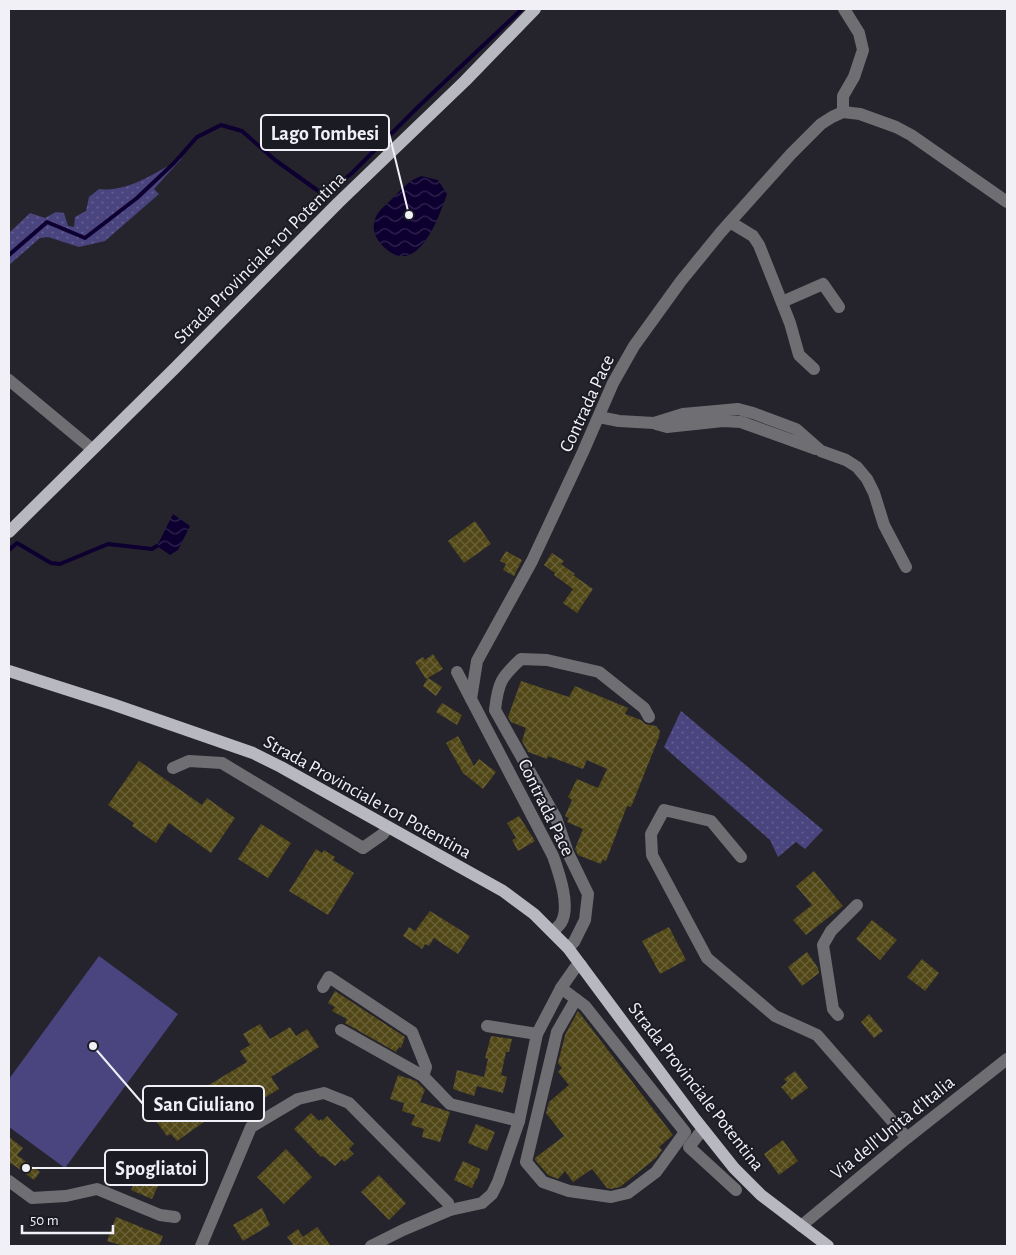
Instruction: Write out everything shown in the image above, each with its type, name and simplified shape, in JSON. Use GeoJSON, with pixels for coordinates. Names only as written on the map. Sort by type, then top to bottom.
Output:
{"type":"FeatureCollection","features":[{"type":"Feature","properties":{"kind":"main road","name":"Strada Provinciale 101 Potentina"},"geometry":{"type":"LineString","coordinates":[[9,532],[174,369],[327,213],[465,81],[535,9]]}},
{"type":"Feature","properties":{"kind":"main road","name":"Strada Provinciale 101 Potentina"},"geometry":{"type":"LineString","coordinates":[[9,671],[112,704],[253,753],[502,891],[534,914],[553,932]]}},
{"type":"Feature","properties":{"kind":"main road","name":"Strada Provinciale Potentina"},"geometry":{"type":"LineString","coordinates":[[553,932],[568,948],[704,1131],[734,1168],[761,1195],[828,1246]]}},
{"type":"Feature","properties":{"kind":"street"},"geometry":{"type":"LineString","coordinates":[[844,9],[860,34],[863,50],[854,77],[843,96],[843,112],[860,114],[904,131],[1007,202]]}},
{"type":"Feature","properties":{"kind":"street","name":"Contrada Pace"},"geometry":{"type":"LineString","coordinates":[[553,932],[562,922],[565,907],[561,882],[553,856],[471,699],[477,661],[532,562],[600,417],[613,383],[634,346],[681,281],[730,222],[791,154],[821,124],[832,116],[843,112]]}},
{"type":"Feature","properties":{"kind":"street"},"geometry":{"type":"LineString","coordinates":[[730,222],[753,236],[759,245],[790,322],[799,355],[814,369]]}},
{"type":"Feature","properties":{"kind":"street"},"geometry":{"type":"LineString","coordinates":[[782,302],[823,284],[839,308]]}},
{"type":"Feature","properties":{"kind":"street"},"geometry":{"type":"LineString","coordinates":[[9,380],[92,449]]}},
{"type":"Feature","properties":{"kind":"street"},"geometry":{"type":"LineString","coordinates":[[600,417],[619,421],[654,423],[683,414],[738,409],[753,412],[796,429],[821,451],[846,460],[857,467],[867,478],[874,492],[884,525],[906,567]]}},
{"type":"Feature","properties":{"kind":"street"},"geometry":{"type":"LineString","coordinates":[[568,948],[574,942],[585,920],[588,894],[568,853],[556,818],[495,710],[497,692],[505,673],[522,660],[547,660],[599,672],[644,708],[649,717]]}},
{"type":"Feature","properties":{"kind":"street"},"geometry":{"type":"LineString","coordinates":[[457,672],[471,699]]}},
{"type":"Feature","properties":{"kind":"street"},"geometry":{"type":"LineString","coordinates":[[172,768],[189,762],[222,764],[363,848],[384,834],[388,827]]}},
{"type":"Feature","properties":{"kind":"street"},"geometry":{"type":"LineString","coordinates":[[741,857],[711,821],[664,810],[651,834],[652,854],[706,958],[775,1016],[817,1035],[907,1138]]}},
{"type":"Feature","properties":{"kind":"street"},"geometry":{"type":"LineString","coordinates":[[838,1016],[833,1009],[823,945],[831,931],[857,905]]}},
{"type":"Feature","properties":{"kind":"street"},"geometry":{"type":"LineString","coordinates":[[371,1246],[450,1210],[482,1203],[492,1194],[519,1121],[538,1034],[561,988],[580,965]]}},
{"type":"Feature","properties":{"kind":"street"},"geometry":{"type":"LineString","coordinates":[[324,987],[329,977],[412,1032],[426,1067],[423,1076]]}},
{"type":"Feature","properties":{"kind":"street"},"geometry":{"type":"LineString","coordinates":[[561,988],[576,999],[585,1006],[685,1132],[656,1172],[628,1193],[611,1197],[569,1191],[542,1182],[526,1162],[557,1032],[576,999]]}},
{"type":"Feature","properties":{"kind":"street"},"geometry":{"type":"LineString","coordinates":[[487,1026],[538,1034]]}},
{"type":"Feature","properties":{"kind":"street"},"geometry":{"type":"LineString","coordinates":[[341,1030],[423,1076],[450,1104],[519,1121]]}},
{"type":"Feature","properties":{"kind":"street","name":"Via dell'Unità d'Italia"},"geometry":{"type":"LineString","coordinates":[[802,1226],[907,1138],[1007,1059]]}},
{"type":"Feature","properties":{"kind":"street"},"geometry":{"type":"LineString","coordinates":[[201,1246],[251,1127],[298,1099],[324,1093],[349,1103],[448,1203],[450,1210]]}},
{"type":"Feature","properties":{"kind":"street"},"geometry":{"type":"LineString","coordinates":[[704,1131],[699,1134],[689,1147],[736,1190]]}},
{"type":"Feature","properties":{"kind":"street"},"geometry":{"type":"LineString","coordinates":[[9,1181],[32,1198],[66,1196],[97,1189],[160,1215],[175,1216]]}},
{"type":"Feature","properties":{"kind":"shaded area"},"geometry":{"type":"Polygon","coordinates":[[[182,158],[154,189],[159,194],[105,241],[79,247],[48,237],[40,238],[9,265],[9,233],[30,213],[45,218],[56,212],[64,213],[68,226],[74,227],[75,217],[86,211],[89,197],[99,189],[121,188],[132,184],[153,175],[182,158]]]}},
{"type":"Feature","properties":{"kind":"shaded area"},"geometry":{"type":"Polygon","coordinates":[[[681,711],[823,830],[805,849],[796,842],[778,857],[770,840],[664,747],[681,711]]]}},
{"type":"Feature","properties":{"kind":"shaded area"},"geometry":{"type":"Polygon","coordinates":[[[99,956],[178,1014],[65,1168],[9,1127],[9,1079],[99,956]]]}},
{"type":"Feature","properties":{"kind":"water"},"geometry":{"type":"Polygon","coordinates":[[[421,176],[438,180],[447,194],[432,230],[425,241],[417,250],[407,256],[397,255],[378,241],[374,231],[376,216],[403,187],[421,176]]]}},
{"type":"Feature","properties":{"kind":"water"},"geometry":{"type":"Polygon","coordinates":[[[173,514],[190,526],[178,550],[170,555],[157,546],[173,514]]]}},
{"type":"Feature","properties":{"kind":"building"},"geometry":{"type":"Polygon","coordinates":[[[475,521],[491,544],[464,563],[448,541],[475,521]]]}},
{"type":"Feature","properties":{"kind":"building"},"geometry":{"type":"Polygon","coordinates":[[[506,551],[522,560],[514,576],[503,570],[506,564],[500,561],[506,551]]]}},
{"type":"Feature","properties":{"kind":"building"},"geometry":{"type":"Polygon","coordinates":[[[552,553],[564,561],[561,564],[575,574],[573,575],[593,589],[577,613],[563,603],[573,589],[544,565],[552,553]]]}},
{"type":"Feature","properties":{"kind":"building"},"geometry":{"type":"Polygon","coordinates":[[[433,654],[443,669],[426,679],[415,662],[423,657],[425,660],[433,654]]]}},
{"type":"Feature","properties":{"kind":"building"},"geometry":{"type":"Polygon","coordinates":[[[428,678],[442,687],[436,696],[423,686],[428,678]]]}},
{"type":"Feature","properties":{"kind":"building"},"geometry":{"type":"Polygon","coordinates":[[[521,681],[569,697],[575,686],[628,708],[625,714],[641,720],[645,724],[656,726],[660,731],[631,807],[627,806],[606,861],[602,860],[601,864],[578,855],[575,849],[583,829],[567,822],[569,818],[565,816],[572,800],[568,797],[577,779],[598,788],[607,769],[587,760],[583,769],[548,756],[547,759],[528,752],[522,741],[526,728],[511,722],[508,717],[521,681]]]}},
{"type":"Feature","properties":{"kind":"building"},"geometry":{"type":"Polygon","coordinates":[[[442,703],[462,715],[457,725],[436,712],[442,703]]]}},
{"type":"Feature","properties":{"kind":"building"},"geometry":{"type":"Polygon","coordinates":[[[458,736],[474,766],[479,759],[496,772],[483,789],[463,773],[446,743],[458,736]]]}},
{"type":"Feature","properties":{"kind":"building"},"geometry":{"type":"Polygon","coordinates":[[[139,761],[202,805],[207,798],[235,818],[211,853],[169,823],[156,843],[132,826],[134,823],[108,805],[139,761]]]}},
{"type":"Feature","properties":{"kind":"building"},"geometry":{"type":"Polygon","coordinates":[[[519,816],[535,841],[518,851],[512,840],[516,838],[507,823],[519,816]]]}},
{"type":"Feature","properties":{"kind":"building"},"geometry":{"type":"Polygon","coordinates":[[[261,824],[291,843],[268,878],[238,859],[261,824]]]}},
{"type":"Feature","properties":{"kind":"building"},"geometry":{"type":"Polygon","coordinates":[[[316,849],[322,853],[324,850],[335,857],[333,860],[354,873],[328,915],[289,891],[316,849]]]}},
{"type":"Feature","properties":{"kind":"building"},"geometry":{"type":"Polygon","coordinates":[[[814,871],[843,906],[806,935],[793,920],[812,905],[796,886],[814,871]]]}},
{"type":"Feature","properties":{"kind":"building"},"geometry":{"type":"Polygon","coordinates":[[[430,911],[470,936],[458,954],[434,938],[429,946],[425,944],[422,949],[403,936],[409,927],[415,931],[430,911]]]}},
{"type":"Feature","properties":{"kind":"building"},"geometry":{"type":"Polygon","coordinates":[[[872,920],[897,940],[880,960],[856,939],[872,920]]]}},
{"type":"Feature","properties":{"kind":"building"},"geometry":{"type":"Polygon","coordinates":[[[669,927],[686,960],[660,974],[642,941],[669,927]]]}},
{"type":"Feature","properties":{"kind":"building"},"geometry":{"type":"Polygon","coordinates":[[[807,952],[818,968],[819,973],[802,986],[788,967],[807,952]]]}},
{"type":"Feature","properties":{"kind":"building"},"geometry":{"type":"Polygon","coordinates":[[[922,959],[939,973],[925,991],[907,977],[922,959]]]}},
{"type":"Feature","properties":{"kind":"building"},"geometry":{"type":"Polygon","coordinates":[[[335,991],[405,1037],[401,1048],[399,1047],[396,1052],[345,1023],[347,1019],[332,1011],[335,1007],[328,1003],[335,991]]]}},
{"type":"Feature","properties":{"kind":"building"},"geometry":{"type":"Polygon","coordinates":[[[578,1011],[673,1135],[659,1147],[662,1150],[656,1158],[620,1187],[611,1189],[607,1188],[592,1169],[573,1182],[565,1171],[558,1179],[548,1175],[535,1160],[535,1158],[564,1136],[546,1113],[549,1102],[569,1085],[558,1072],[562,1068],[558,1063],[565,1035],[578,1011]]]}},
{"type":"Feature","properties":{"kind":"building"},"geometry":{"type":"Polygon","coordinates":[[[869,1014],[883,1031],[874,1038],[861,1022],[869,1014]]]}},
{"type":"Feature","properties":{"kind":"building"},"geometry":{"type":"Polygon","coordinates":[[[260,1024],[270,1039],[290,1027],[296,1036],[307,1029],[319,1047],[271,1077],[279,1089],[227,1120],[207,1086],[247,1062],[240,1051],[250,1045],[243,1034],[260,1024]]]}},
{"type":"Feature","properties":{"kind":"building"},"geometry":{"type":"Polygon","coordinates":[[[491,1036],[512,1039],[509,1052],[506,1052],[501,1075],[507,1077],[503,1093],[477,1086],[474,1096],[453,1089],[457,1070],[484,1077],[488,1059],[485,1058],[491,1036]]]}},
{"type":"Feature","properties":{"kind":"building"},"geometry":{"type":"Polygon","coordinates":[[[795,1071],[808,1088],[792,1100],[781,1087],[787,1082],[784,1079],[795,1071]]]}},
{"type":"Feature","properties":{"kind":"building"},"geometry":{"type":"Polygon","coordinates":[[[398,1075],[416,1081],[425,1090],[420,1102],[450,1112],[440,1142],[422,1137],[424,1129],[411,1125],[415,1115],[402,1111],[404,1103],[390,1099],[398,1075]]]}},
{"type":"Feature","properties":{"kind":"building"},"geometry":{"type":"Polygon","coordinates":[[[186,1099],[193,1111],[195,1110],[204,1122],[177,1141],[171,1134],[167,1136],[156,1121],[186,1099]]]}},
{"type":"Feature","properties":{"kind":"building"},"geometry":{"type":"Polygon","coordinates":[[[311,1113],[319,1121],[321,1119],[322,1121],[327,1116],[354,1144],[349,1149],[354,1154],[344,1162],[342,1159],[335,1166],[323,1156],[321,1157],[294,1129],[311,1113]]]}},
{"type":"Feature","properties":{"kind":"building"},"geometry":{"type":"Polygon","coordinates":[[[476,1124],[495,1132],[487,1151],[468,1143],[476,1124]]]}},
{"type":"Feature","properties":{"kind":"building"},"geometry":{"type":"Polygon","coordinates":[[[9,1137],[23,1148],[17,1155],[40,1172],[34,1180],[11,1163],[9,1166],[9,1137]]]}},
{"type":"Feature","properties":{"kind":"building"},"geometry":{"type":"Polygon","coordinates":[[[783,1140],[798,1161],[779,1175],[764,1154],[783,1140]]]}},
{"type":"Feature","properties":{"kind":"building"},"geometry":{"type":"Polygon","coordinates":[[[286,1149],[312,1177],[284,1204],[257,1177],[286,1149]]]}},
{"type":"Feature","properties":{"kind":"building"},"geometry":{"type":"Polygon","coordinates":[[[145,1160],[166,1168],[152,1199],[131,1190],[145,1160]]]}},
{"type":"Feature","properties":{"kind":"building"},"geometry":{"type":"Polygon","coordinates":[[[463,1161],[480,1169],[472,1188],[454,1180],[463,1161]]]}},
{"type":"Feature","properties":{"kind":"building"},"geometry":{"type":"Polygon","coordinates":[[[379,1175],[406,1203],[389,1220],[361,1192],[379,1175]]]}},
{"type":"Feature","properties":{"kind":"building"},"geometry":{"type":"Polygon","coordinates":[[[262,1208],[270,1225],[243,1241],[233,1225],[262,1208]]]}},
{"type":"Feature","properties":{"kind":"building"},"geometry":{"type":"Polygon","coordinates":[[[116,1217],[163,1236],[159,1246],[124,1246],[107,1241],[116,1217]]]}},
{"type":"Feature","properties":{"kind":"building"},"geometry":{"type":"Polygon","coordinates":[[[317,1227],[331,1246],[290,1246],[293,1244],[287,1237],[298,1229],[303,1237],[317,1227]]]}},
{"type":"Feature","properties":{"kind":"waterway"},"geometry":{"type":"LineString","coordinates":[[9,255],[47,222],[85,238],[137,198],[174,163],[197,137],[221,125],[242,131],[275,160],[324,195],[351,174],[419,106],[522,9]]}},
{"type":"Feature","properties":{"kind":"waterway"},"geometry":{"type":"LineString","coordinates":[[9,550],[17,543],[51,563],[60,564],[108,544],[152,549],[157,546]]}},
{"type":"Feature","properties":{"kind":"place","name":"Lago Tombesi"},"geometry":{"type":"Point","coordinates":[409,215]}},
{"type":"Feature","properties":{"kind":"place","name":"San Giuliano"},"geometry":{"type":"Point","coordinates":[93,1046]}},
{"type":"Feature","properties":{"kind":"place","name":"Spogliatoi"},"geometry":{"type":"Point","coordinates":[26,1168]}}]}
